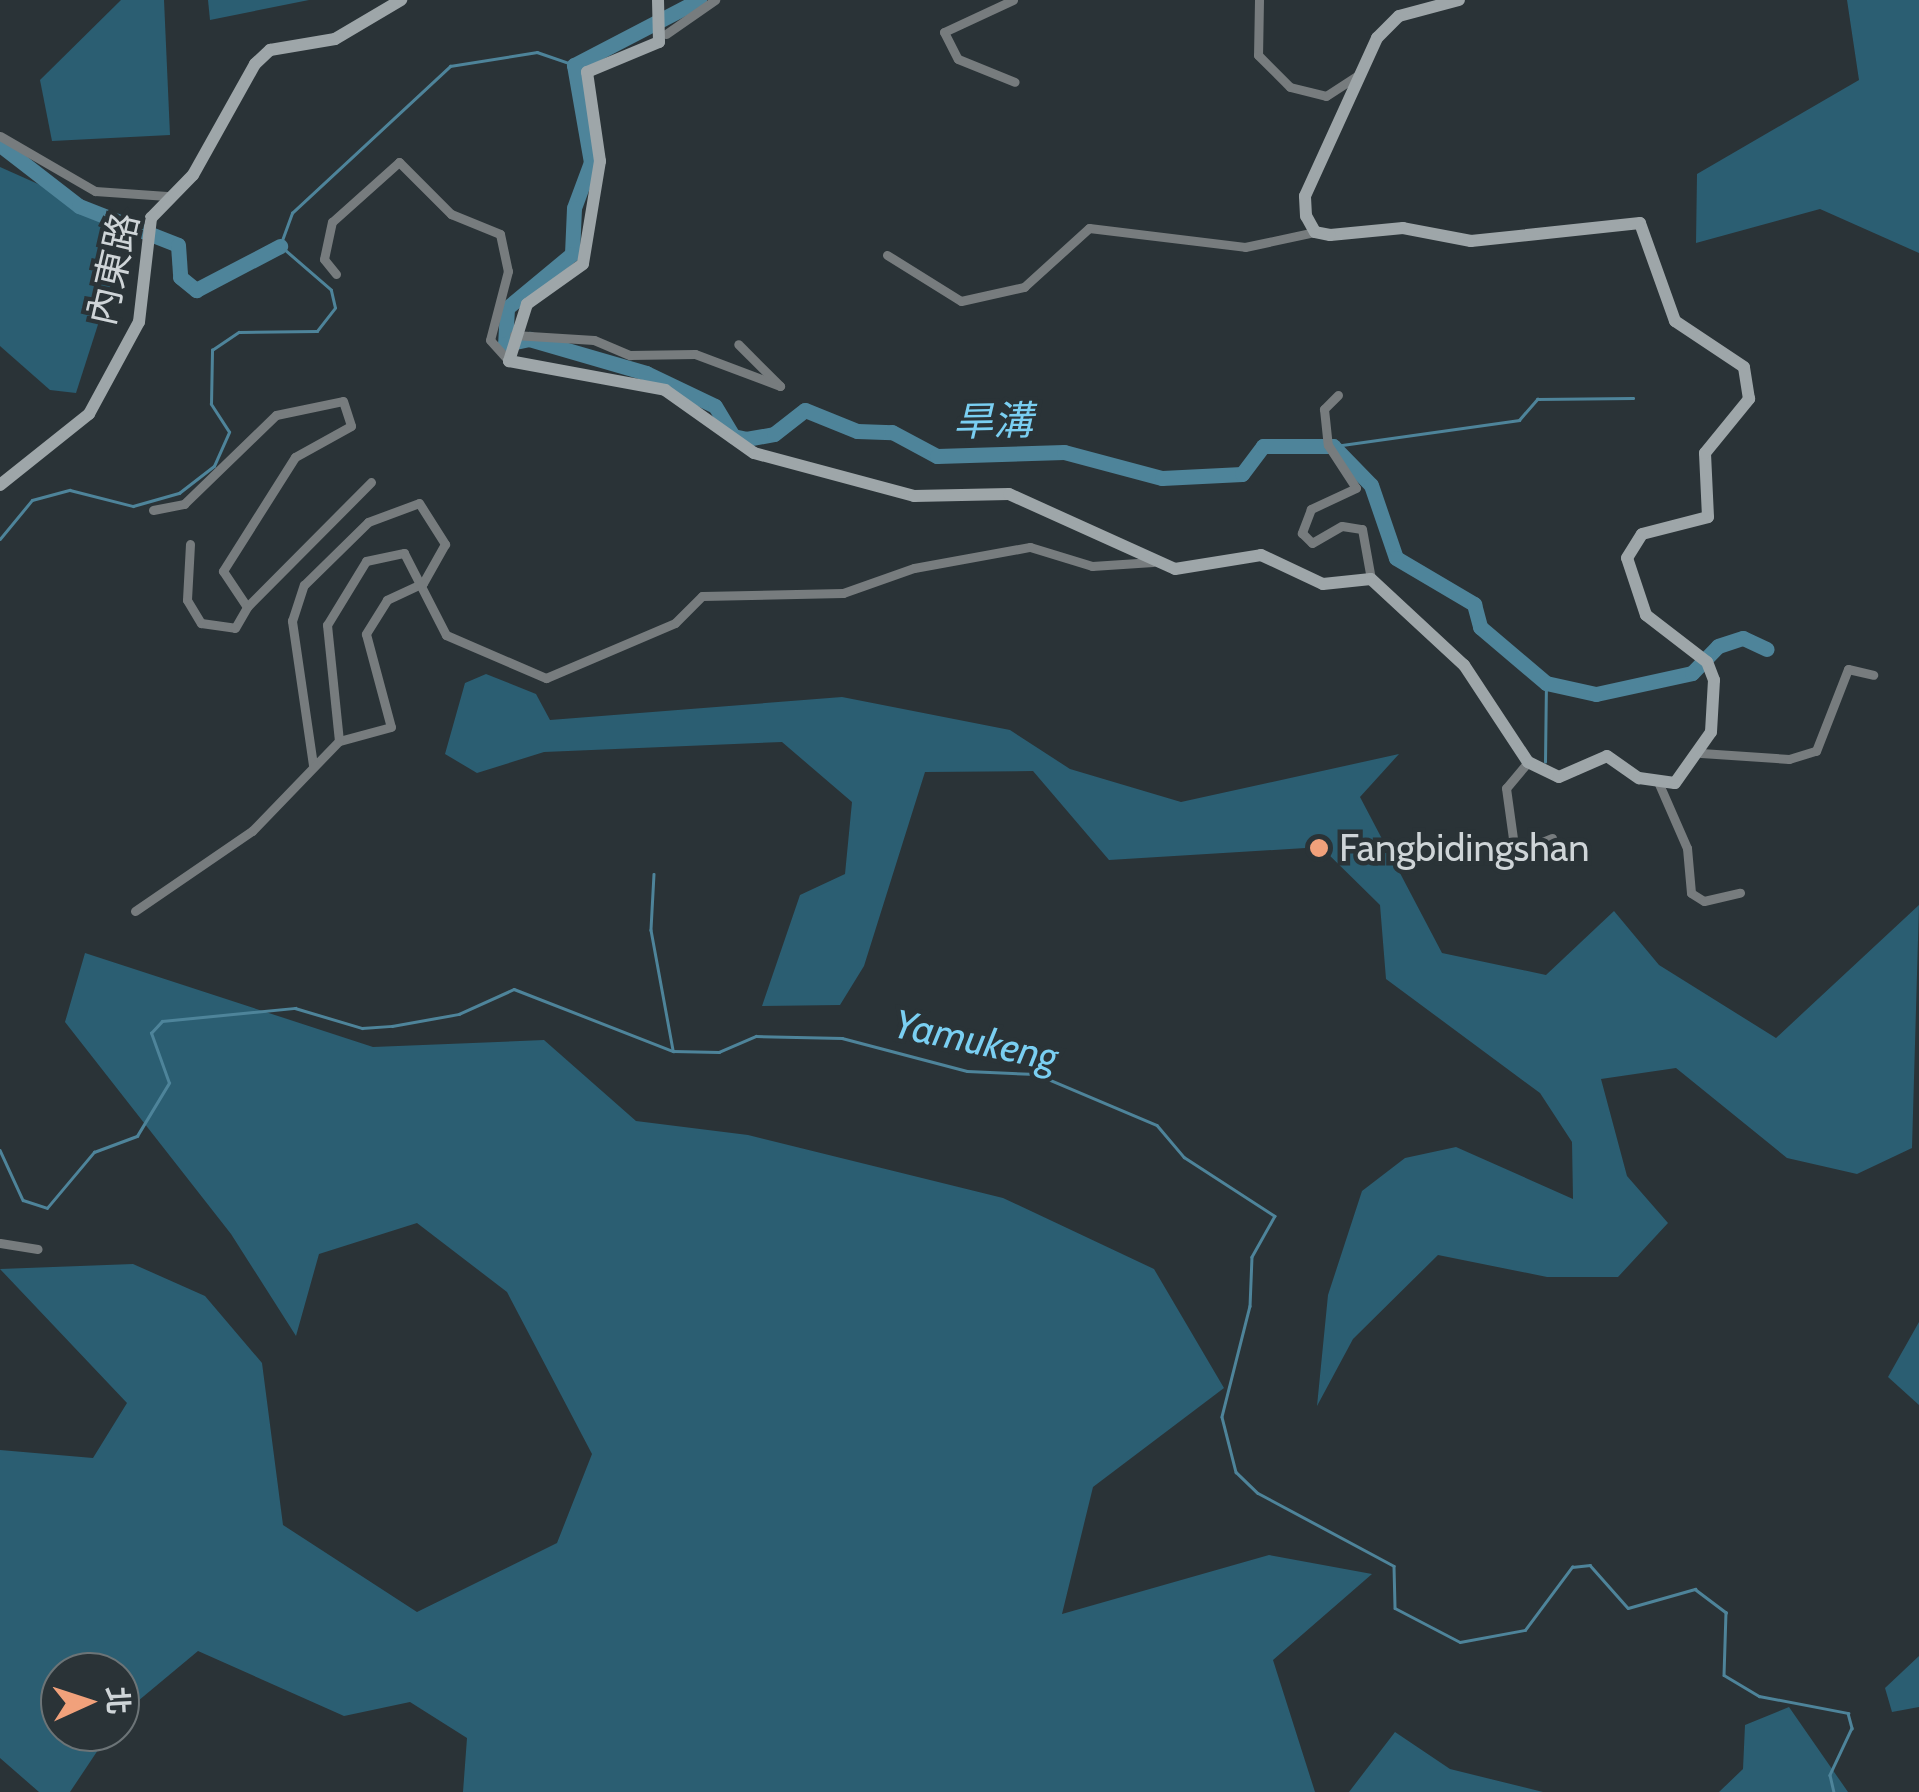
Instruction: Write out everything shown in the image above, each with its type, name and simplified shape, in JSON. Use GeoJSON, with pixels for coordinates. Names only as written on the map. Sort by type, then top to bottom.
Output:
{"type":"FeatureCollection","features":[{"type":"Feature","properties":{"kind":"street","name":"內東路"},"geometry":{"type":"LineString","coordinates":[[0,485],[89,414],[139,322],[148,228],[166,196],[193,175],[235,94],[270,50],[335,40],[401,0]]}},
{"type":"Feature","properties":{"kind":"street"},"geometry":{"type":"LineString","coordinates":[[658,0],[666,34]]}},
{"type":"Feature","properties":{"kind":"street"},"geometry":{"type":"LineString","coordinates":[[509,361],[511,335],[527,304],[582,264],[600,160],[587,72],[666,34],[715,0]]}},
{"type":"Feature","properties":{"kind":"street"},"geometry":{"type":"LineString","coordinates":[[1012,0],[944,32],[958,59],[1015,82]]}},
{"type":"Feature","properties":{"kind":"street"},"geometry":{"type":"LineString","coordinates":[[1259,0],[1258,56],[1290,87],[1326,96],[1358,75]]}},
{"type":"Feature","properties":{"kind":"street"},"geometry":{"type":"LineString","coordinates":[[1315,232],[1305,196],[1358,75],[1392,19],[1459,0]]}},
{"type":"Feature","properties":{"kind":"street","name":"內東路"},"geometry":{"type":"LineString","coordinates":[[0,136],[96,190],[166,196]]}},
{"type":"Feature","properties":{"kind":"street"},"geometry":{"type":"LineString","coordinates":[[336,274],[324,259],[332,222],[399,162],[452,214],[500,234],[508,271],[490,340],[509,361],[664,390],[754,453],[914,496],[1010,494],[1156,562]]}},
{"type":"Feature","properties":{"kind":"street"},"geometry":{"type":"LineString","coordinates":[[887,254],[961,300],[1024,287],[1089,228],[1245,247],[1315,232],[1403,228],[1470,241],[1576,236],[1630,220],[1647,228],[1675,320],[1744,367],[1752,387],[1743,408],[1711,435],[1708,517],[1642,534],[1627,558],[1646,615],[1707,662],[1714,680],[1700,753],[1674,784],[1659,784],[1607,756],[1559,777],[1528,762],[1464,665],[1371,579],[1362,529],[1342,526],[1312,543],[1302,532],[1310,509],[1356,488],[1328,445],[1325,406],[1338,394]]}},
{"type":"Feature","properties":{"kind":"street"},"geometry":{"type":"LineString","coordinates":[[511,335],[594,340],[630,355],[695,354],[780,386],[738,344]]}},
{"type":"Feature","properties":{"kind":"street"},"geometry":{"type":"LineString","coordinates":[[153,510],[184,504],[276,415],[343,400],[350,426],[295,457],[222,571],[247,607]]}},
{"type":"Feature","properties":{"kind":"street"},"geometry":{"type":"LineString","coordinates":[[190,544],[187,600],[200,623],[235,628],[247,607],[371,482]]}},
{"type":"Feature","properties":{"kind":"street"},"geometry":{"type":"LineString","coordinates":[[135,911],[252,831],[339,742],[391,727],[366,634],[387,600],[423,583],[446,544],[410,502],[368,522],[304,584],[292,621],[313,765]]}},
{"type":"Feature","properties":{"kind":"street"},"geometry":{"type":"LineString","coordinates":[[339,742],[328,625],[366,561],[404,554],[423,583],[446,635],[546,678],[675,623],[702,596],[843,594],[914,568],[1030,547],[1092,566],[1156,562],[1204,568],[1261,556],[1323,584],[1371,579]]}},
{"type":"Feature","properties":{"kind":"street"},"geometry":{"type":"LineString","coordinates":[[1700,753],[1790,759],[1816,751],[1848,669],[1873,675]]}},
{"type":"Feature","properties":{"kind":"street"},"geometry":{"type":"LineString","coordinates":[[1528,762],[1506,788],[1515,853],[1552,838]]}},
{"type":"Feature","properties":{"kind":"street"},"geometry":{"type":"LineString","coordinates":[[1659,784],[1686,848],[1691,892],[1704,901],[1740,894]]}},
{"type":"Feature","properties":{"kind":"street"},"geometry":{"type":"LineString","coordinates":[[0,1243],[38,1249]]}},
{"type":"Feature","properties":{"kind":"shaded area"},"geometry":{"type":"Polygon","coordinates":[[[121,0],[164,0],[170,135],[52,141],[40,80],[121,0]]]}},
{"type":"Feature","properties":{"kind":"shaded area"},"geometry":{"type":"Polygon","coordinates":[[[208,0],[309,0],[210,20],[208,0]]]}},
{"type":"Feature","properties":{"kind":"shaded area"},"geometry":{"type":"Polygon","coordinates":[[[1847,0],[1919,0],[1919,253],[1820,209],[1696,243],[1697,174],[1859,80],[1847,0]]]}},
{"type":"Feature","properties":{"kind":"shaded area"},"geometry":{"type":"Polygon","coordinates":[[[0,167],[130,225],[76,393],[50,390],[0,346],[0,167]]]}},
{"type":"Feature","properties":{"kind":"shaded area"},"geometry":{"type":"Polygon","coordinates":[[[486,674],[536,694],[550,720],[842,697],[1010,730],[1070,769],[1181,802],[1399,754],[1360,797],[1442,953],[1546,975],[1614,911],[1659,965],[1776,1038],[1919,905],[1912,1148],[1857,1174],[1787,1158],[1676,1068],[1601,1079],[1627,1176],[1668,1223],[1618,1277],[1547,1277],[1438,1255],[1353,1339],[1317,1406],[1328,1295],[1362,1191],[1405,1158],[1456,1147],[1573,1199],[1572,1142],[1540,1093],[1386,979],[1380,905],[1321,847],[1109,860],[1033,771],[925,772],[864,966],[840,1005],[762,1006],[800,895],[845,874],[852,802],[782,742],[544,752],[477,773],[445,754],[465,683],[486,674]]]}},
{"type":"Feature","properties":{"kind":"shaded area"},"geometry":{"type":"Polygon","coordinates":[[[85,953],[373,1047],[544,1040],[636,1121],[748,1135],[1003,1198],[1154,1269],[1224,1388],[1093,1487],[1062,1614],[1269,1555],[1372,1574],[1273,1660],[1315,1792],[463,1792],[467,1738],[410,1702],[344,1716],[198,1651],[140,1699],[140,1652],[40,1652],[40,1752],[97,1752],[70,1792],[39,1792],[0,1758],[0,1450],[93,1458],[127,1403],[0,1269],[133,1264],[205,1296],[262,1363],[283,1525],[417,1612],[557,1543],[592,1454],[507,1292],[417,1223],[319,1254],[296,1336],[231,1234],[65,1022],[85,953]]]}},
{"type":"Feature","properties":{"kind":"shaded area"},"geometry":{"type":"Polygon","coordinates":[[[1919,1322],[1919,1405],[1888,1377],[1919,1322]]]}},
{"type":"Feature","properties":{"kind":"shaded area"},"geometry":{"type":"Polygon","coordinates":[[[1919,1656],[1919,1707],[1892,1712],[1885,1688],[1919,1656]]]}},
{"type":"Feature","properties":{"kind":"shaded area"},"geometry":{"type":"Polygon","coordinates":[[[1789,1707],[1848,1792],[1719,1792],[1743,1769],[1745,1725],[1789,1707]]]}},
{"type":"Feature","properties":{"kind":"shaded area"},"geometry":{"type":"Polygon","coordinates":[[[1395,1732],[1450,1769],[1543,1792],[1349,1792],[1395,1732]]]}},
{"type":"Feature","properties":{"kind":"waterway","name":"旱溝"},"geometry":{"type":"LineString","coordinates":[[699,0],[574,65],[591,162],[574,208],[572,254],[507,308],[505,344],[529,339],[646,373],[715,406],[733,436],[746,439],[774,434],[805,410],[857,431],[892,432],[937,456],[1064,452],[1162,478],[1242,474],[1263,446],[1333,446],[1371,485],[1396,558],[1474,604],[1480,627],[1546,683],[1596,694],[1692,673],[1718,646],[1743,638],[1767,649]]}},
{"type":"Feature","properties":{"kind":"waterway"},"geometry":{"type":"LineString","coordinates":[[0,539],[32,500],[70,490],[133,506],[179,493],[214,466],[229,432],[211,404],[212,350],[239,332],[317,331],[335,308],[331,290],[280,246],[292,213],[450,66],[537,52],[574,65]]}},
{"type":"Feature","properties":{"kind":"waterway"},"geometry":{"type":"LineString","coordinates":[[0,145],[79,206],[178,245],[180,277],[196,290],[280,246]]}},
{"type":"Feature","properties":{"kind":"waterway"},"geometry":{"type":"LineString","coordinates":[[1335,446],[1519,420],[1537,399],[1633,398]]}},
{"type":"Feature","properties":{"kind":"waterway"},"geometry":{"type":"LineString","coordinates":[[1545,762],[1546,683]]}},
{"type":"Feature","properties":{"kind":"waterway"},"geometry":{"type":"LineString","coordinates":[[654,874],[651,930],[673,1050]]}},
{"type":"Feature","properties":{"kind":"waterway","name":"Yamukeng"},"geometry":{"type":"LineString","coordinates":[[0,1150],[23,1200],[47,1208],[94,1152],[137,1136],[169,1083],[151,1033],[162,1021],[295,1008],[362,1028],[392,1026],[459,1014],[514,989],[673,1051],[719,1052],[756,1036],[842,1038],[967,1071],[1036,1074],[1157,1125],[1184,1157],[1275,1216],[1252,1257],[1250,1306],[1222,1417],[1236,1472],[1258,1493],[1394,1566],[1395,1608],[1460,1642],[1525,1630],[1572,1567],[1590,1565],[1628,1608],[1695,1589],[1726,1612],[1724,1675],[1759,1696],[1848,1713],[1852,1728],[1830,1775],[1834,1792]]}},
{"type":"Feature","properties":{"kind":"place","name":"Fangbidingshan"},"geometry":{"type":"Point","coordinates":[1319,848]}}]}
